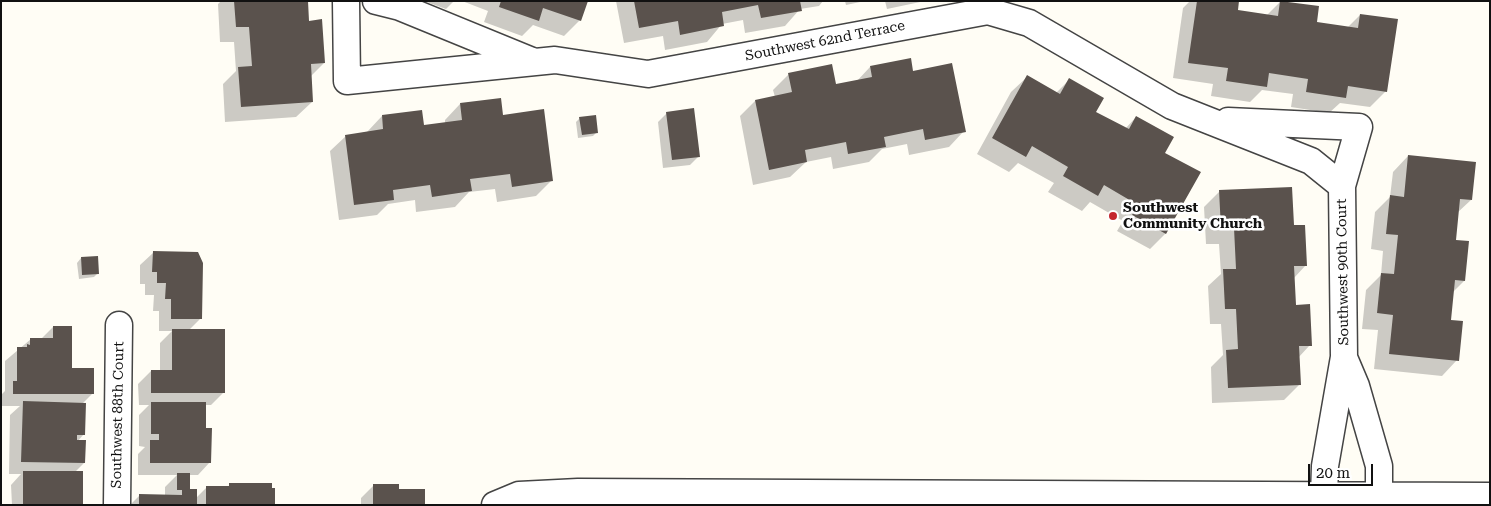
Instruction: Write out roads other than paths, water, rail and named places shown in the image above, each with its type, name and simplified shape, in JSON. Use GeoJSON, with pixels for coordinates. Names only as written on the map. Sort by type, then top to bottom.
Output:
{"type":"FeatureCollection","features":[{"type":"Feature","properties":{"kind":"street","name":"Southwest 62nd Terrace"},"geometry":{"type":"LineString","coordinates":[[346,1],[347,81],[555,60],[648,74],[988,11],[1029,22],[1172,106],[1311,161],[1342,186]]}},
{"type":"Feature","properties":{"kind":"street"},"geometry":{"type":"LineString","coordinates":[[376,1],[400,7],[535,62]]}},
{"type":"Feature","properties":{"kind":"street","name":"Southwest 90th Court"},"geometry":{"type":"LineString","coordinates":[[1208,120],[1359,127],[1342,186],[1344,357],[1325,466],[1324,496]]}},
{"type":"Feature","properties":{"kind":"street","name":"Southwest 88th Court"},"geometry":{"type":"LineString","coordinates":[[116,505],[119,325]]}},
{"type":"Feature","properties":{"kind":"street","name":"Southwest 90th Court"},"geometry":{"type":"LineString","coordinates":[[1344,357],[1356,386],[1379,466],[1379,496]]}},
{"type":"Feature","properties":{"kind":"street"},"geometry":{"type":"LineString","coordinates":[[495,505],[518,495],[536,493],[734,499],[1490,496]]}},
{"type":"Feature","properties":{"kind":"place","name":"Southwest Community Church"},"geometry":{"type":"Point","coordinates":[1113,216]}}]}
